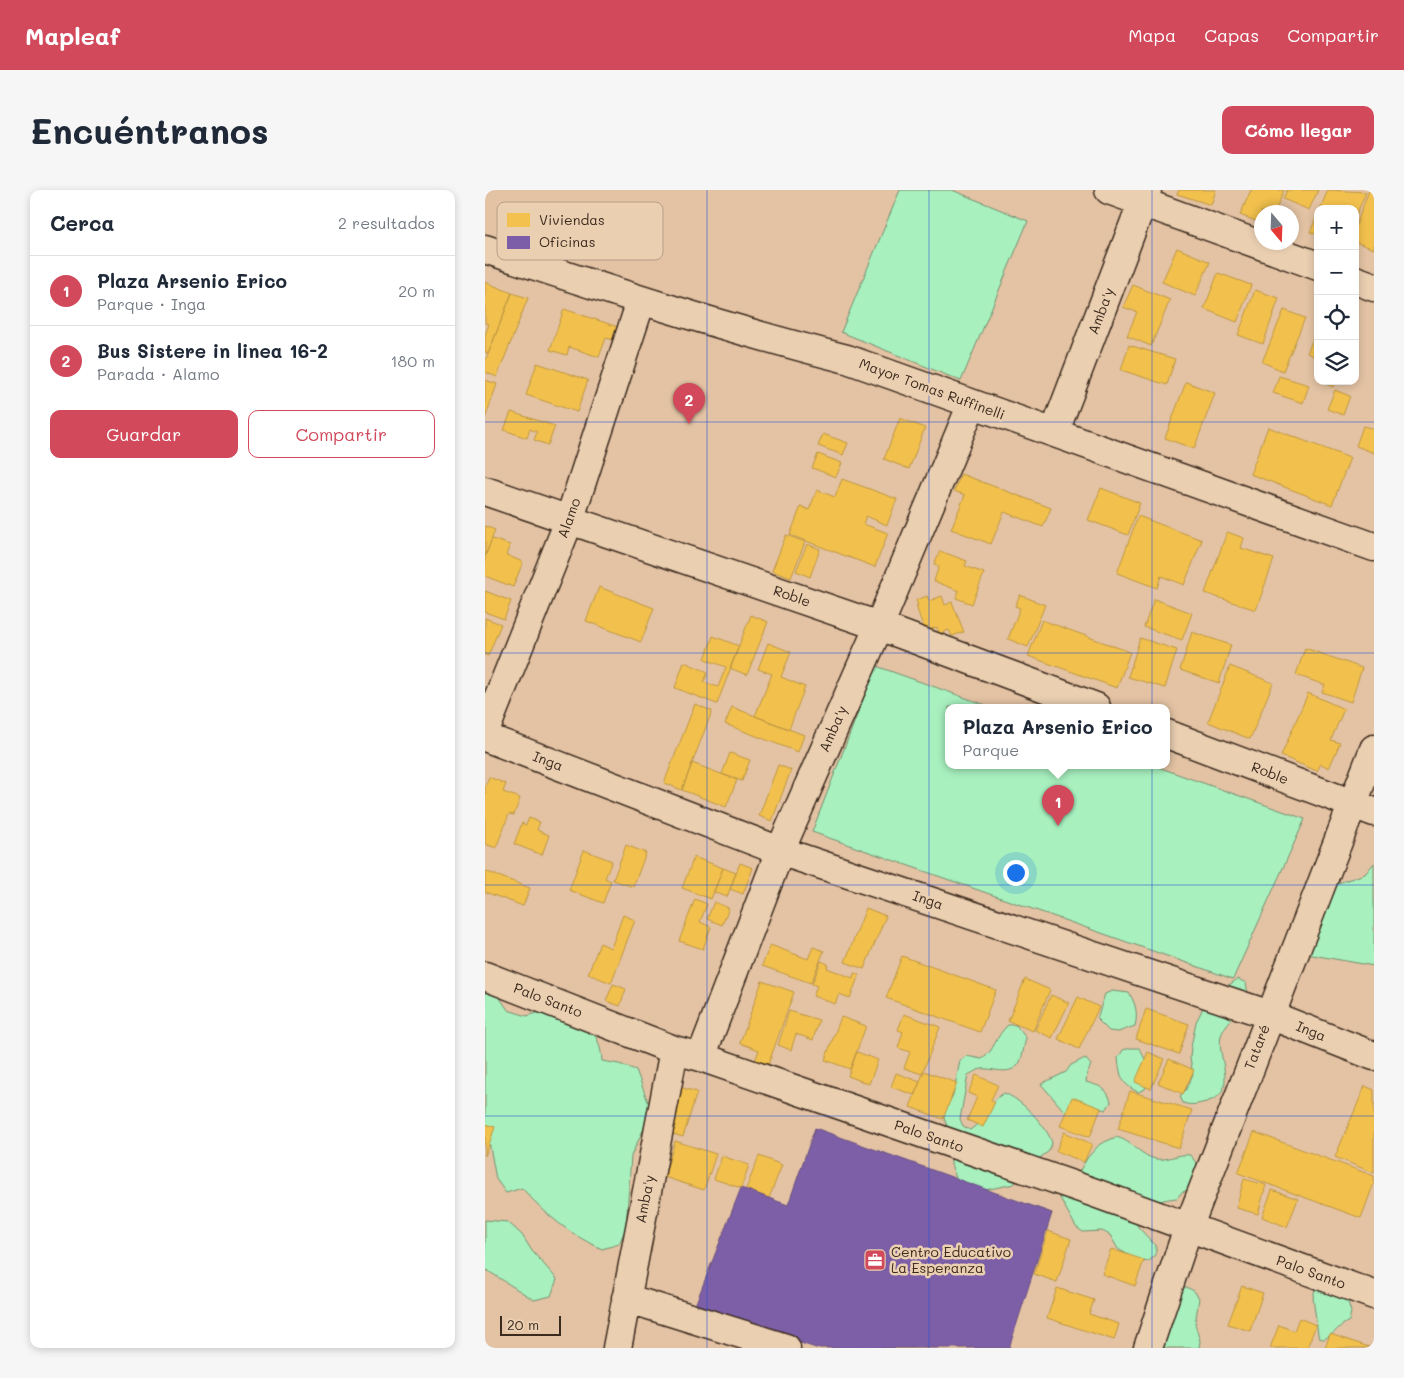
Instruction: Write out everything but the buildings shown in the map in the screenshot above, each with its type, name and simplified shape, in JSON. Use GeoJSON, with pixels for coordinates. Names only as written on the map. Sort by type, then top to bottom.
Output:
{"type":"FeatureCollection","features":[{"type":"Feature","properties":{"kind":"street"},"geometry":{"type":"LineString","coordinates":[[1109,190],[1145,196],[1314,264]]}},
{"type":"Feature","properties":{"kind":"street","name":"Amba'y"},"geometry":{"type":"LineString","coordinates":[[1055,431],[1145,196]]}},
{"type":"Feature","properties":{"kind":"street","name":"Mayor Tomas Ruffinelli"},"geometry":{"type":"LineString","coordinates":[[485,249],[497,253]]}},
{"type":"Feature","properties":{"kind":"street","name":"Mayor Tomas Ruffinelli"},"geometry":{"type":"LineString","coordinates":[[518,260],[641,301],[758,336],[847,359],[972,404],[1055,431],[1374,547]]}},
{"type":"Feature","properties":{"kind":"street"},"geometry":{"type":"LineString","coordinates":[[1359,281],[1374,287]]}},
{"type":"Feature","properties":{"kind":"street","name":"Alamo"},"geometry":{"type":"LineString","coordinates":[[485,731],[569,521],[641,301]]}},
{"type":"Feature","properties":{"kind":"street","name":"Amba'y"},"geometry":{"type":"LineString","coordinates":[[701,1057],[780,850],[879,626],[972,404]]}},
{"type":"Feature","properties":{"kind":"street","name":"Roble"},"geometry":{"type":"LineString","coordinates":[[485,491],[879,626],[1088,704]]}},
{"type":"Feature","properties":{"kind":"street","name":"Roble"},"geometry":{"type":"LineString","coordinates":[[1170,735],[1363,807]]}},
{"type":"Feature","properties":{"kind":"street","name":"Inga"},"geometry":{"type":"LineString","coordinates":[[485,737],[780,850],[1270,1015],[1374,1056]]}},
{"type":"Feature","properties":{"kind":"street","name":"Tataré"},"geometry":{"type":"LineString","coordinates":[[1148,1348],[1188,1228],[1270,1015],[1363,807],[1374,749]]}},
{"type":"Feature","properties":{"kind":"street","name":"Palo Santo"},"geometry":{"type":"LineString","coordinates":[[485,976],[674,1050],[701,1057],[1095,1193],[1374,1296]]}},
{"type":"Feature","properties":{"kind":"street","name":"Amba'y"},"geometry":{"type":"LineString","coordinates":[[617,1348],[674,1050]]}},
{"type":"Feature","properties":{"kind":"street"},"geometry":{"type":"LineString","coordinates":[[626,1298],[786,1348]]}},
{"type":"Feature","properties":{"kind":"green space"},"geometry":{"type":"Polygon","coordinates":[[[900,190],[952,190],[1028,221],[961,381],[841,332],[900,190]]]}},
{"type":"Feature","properties":{"kind":"green space"},"geometry":{"type":"Polygon","coordinates":[[[876,666],[983,704],[945,704],[945,769],[1163,769],[1305,819],[1233,979],[812,832],[876,666]]]}},
{"type":"Feature","properties":{"kind":"green space"},"geometry":{"type":"Polygon","coordinates":[[[1374,863],[1374,966],[1307,954],[1317,890],[1365,874],[1374,863]]]}},
{"type":"Feature","properties":{"kind":"green space"},"geometry":{"type":"Polygon","coordinates":[[[1238,979],[1246,983],[1249,1000],[1222,1033],[1220,1042],[1225,1072],[1223,1090],[1217,1097],[1206,1102],[1192,1105],[1183,1103],[1180,1096],[1186,1090],[1193,1074],[1190,1058],[1196,1022],[1204,1006],[1216,993],[1238,979]]]}},
{"type":"Feature","properties":{"kind":"green space"},"geometry":{"type":"Polygon","coordinates":[[[485,988],[498,995],[508,1010],[527,1016],[562,1005],[595,1035],[601,1050],[602,1061],[636,1070],[650,1107],[646,1124],[631,1156],[626,1228],[619,1244],[602,1249],[590,1243],[559,1223],[522,1188],[506,1193],[496,1179],[489,1141],[485,1136],[485,988]]]}},
{"type":"Feature","properties":{"kind":"green space"},"geometry":{"type":"Polygon","coordinates":[[[1112,991],[1129,993],[1136,1009],[1135,1026],[1118,1032],[1109,1031],[1097,1019],[1105,994],[1112,991]]]}},
{"type":"Feature","properties":{"kind":"green space"},"geometry":{"type":"Polygon","coordinates":[[[1008,1025],[1016,1025],[1026,1038],[1020,1062],[1013,1069],[1009,1070],[981,1069],[968,1075],[960,1119],[963,1126],[970,1130],[980,1121],[994,1101],[1004,1093],[1018,1101],[1033,1114],[1045,1129],[1052,1143],[1049,1151],[1033,1163],[1014,1184],[980,1191],[957,1181],[951,1164],[950,1134],[944,1118],[945,1110],[953,1095],[960,1061],[966,1056],[982,1059],[986,1056],[1008,1025]]]}},
{"type":"Feature","properties":{"kind":"green space"},"geometry":{"type":"Polygon","coordinates":[[[1139,1048],[1148,1068],[1148,1079],[1145,1089],[1138,1092],[1128,1086],[1122,1078],[1118,1058],[1123,1050],[1139,1048]]]}},
{"type":"Feature","properties":{"kind":"green space"},"geometry":{"type":"Polygon","coordinates":[[[1085,1058],[1091,1065],[1087,1073],[1086,1082],[1105,1090],[1111,1102],[1106,1110],[1098,1108],[1065,1112],[1041,1084],[1066,1072],[1071,1065],[1085,1058]]]}},
{"type":"Feature","properties":{"kind":"green space"},"geometry":{"type":"Polygon","coordinates":[[[1116,1137],[1127,1141],[1151,1158],[1165,1159],[1190,1155],[1202,1170],[1199,1186],[1182,1192],[1177,1198],[1153,1204],[1135,1220],[1138,1227],[1156,1246],[1156,1255],[1149,1261],[1141,1262],[1118,1249],[1110,1235],[1102,1231],[1083,1232],[1076,1227],[1059,1196],[1058,1187],[1063,1179],[1079,1172],[1088,1157],[1100,1144],[1116,1137]]]}},
{"type":"Feature","properties":{"kind":"green space"},"geometry":{"type":"Polygon","coordinates":[[[485,1220],[508,1222],[522,1235],[532,1251],[557,1279],[551,1296],[534,1300],[485,1269],[485,1220]]]}},
{"type":"Feature","properties":{"kind":"green space"},"geometry":{"type":"Polygon","coordinates":[[[1322,1286],[1346,1295],[1351,1312],[1349,1321],[1324,1339],[1319,1338],[1313,1298],[1315,1289],[1322,1286]]]}},
{"type":"Feature","properties":{"kind":"green space"},"geometry":{"type":"Polygon","coordinates":[[[1186,1287],[1194,1291],[1199,1298],[1195,1324],[1200,1341],[1199,1348],[1160,1348],[1177,1288],[1186,1287]]]}},
{"type":"Feature","properties":{"kind":"place","name":"Bus Sistere in linea 16-2"},"geometry":{"type":"Point","coordinates":[689,424]}},
{"type":"Feature","properties":{"kind":"place","name":"Plaza Arsenio Erico"},"geometry":{"type":"Point","coordinates":[1058,826]}},
{"type":"Feature","properties":{"kind":"place","name":"Centro Educativo La Esperanza"},"geometry":{"type":"Point","coordinates":[875,1260]}}]}
